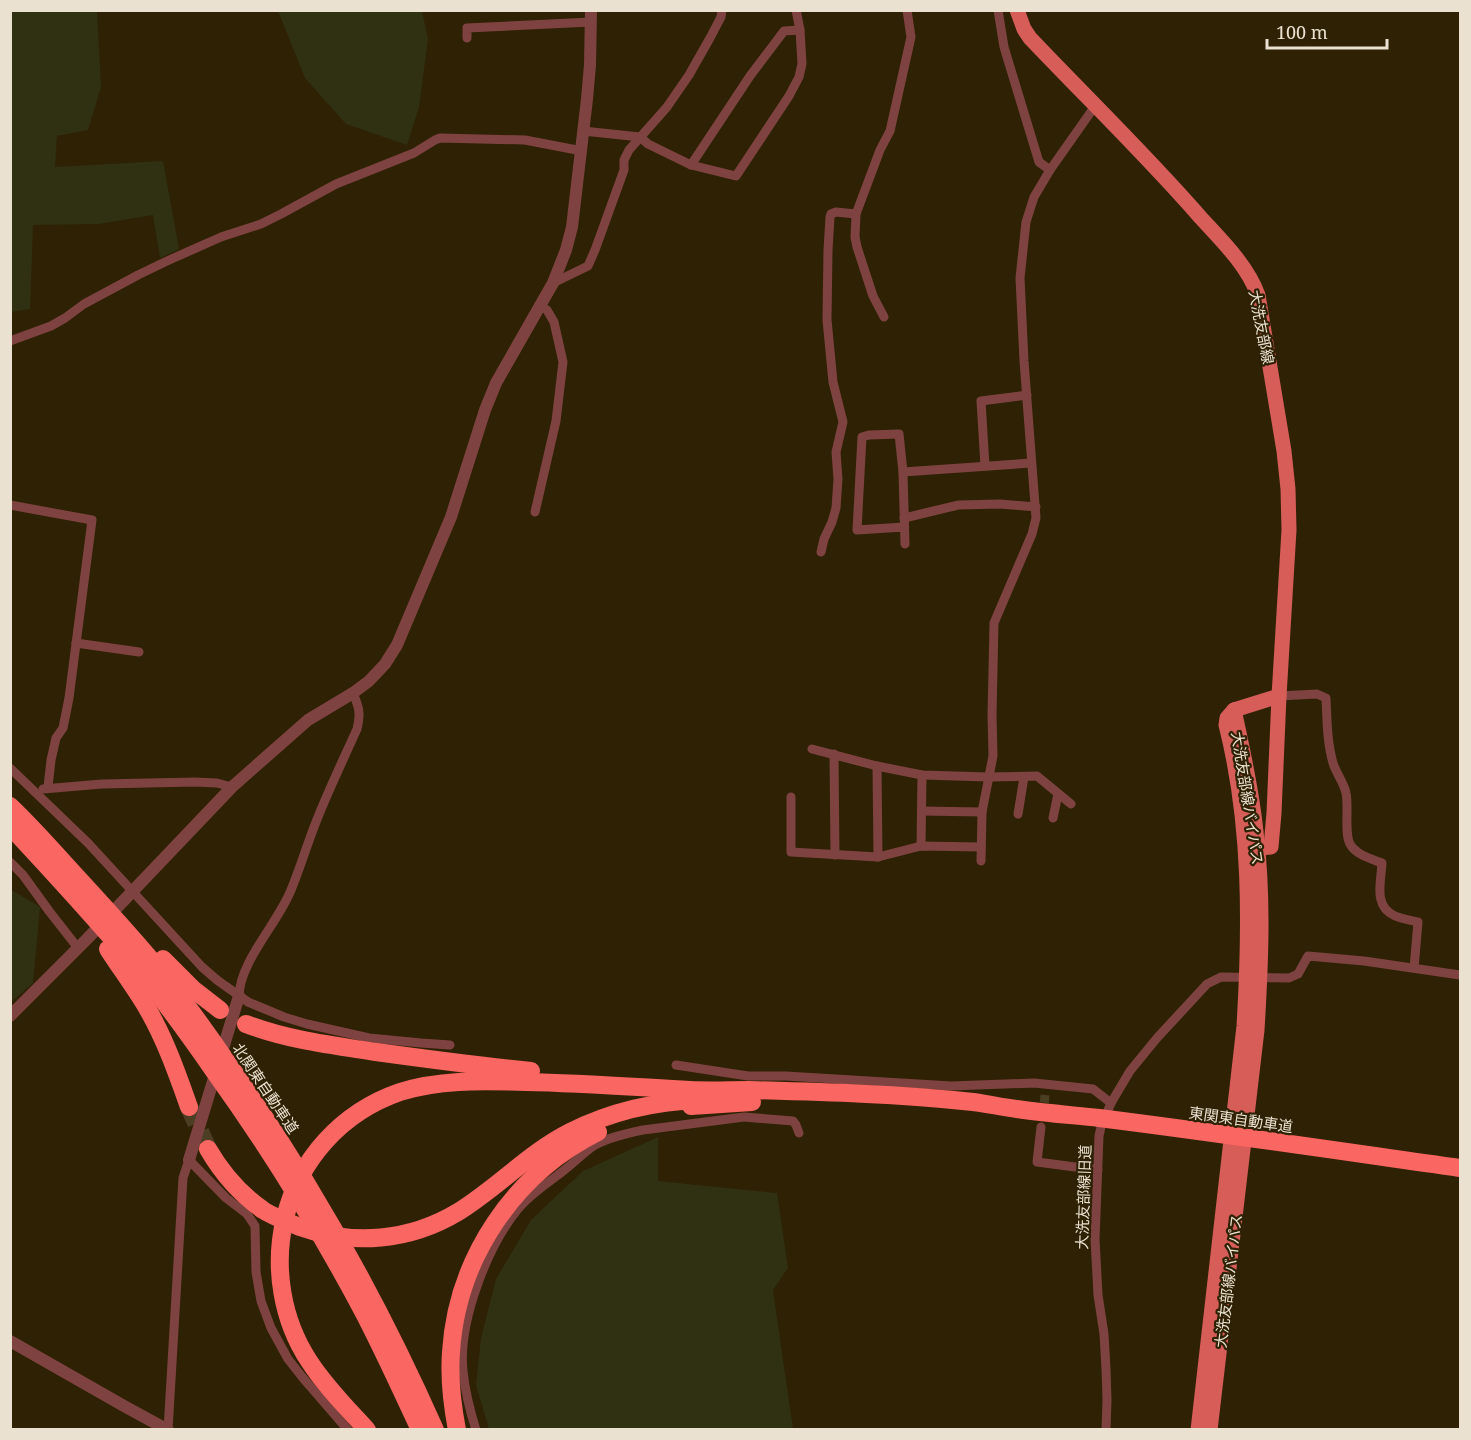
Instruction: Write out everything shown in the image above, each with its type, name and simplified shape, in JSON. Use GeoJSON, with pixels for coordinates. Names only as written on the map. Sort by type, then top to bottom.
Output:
{"type":"FeatureCollection","features":[{"type":"Feature","properties":{"kind":"highway"},"geometry":{"type":"LineString","coordinates":[[13,815],[95,886],[192,989],[220,1010]]}},
{"type":"Feature","properties":{"kind":"highway"},"geometry":{"type":"LineString","coordinates":[[13,815],[191,1039],[272,1155],[365,1316],[420,1430]]}},
{"type":"Feature","properties":{"kind":"highway","name":"北関東自動車道"},"geometry":{"type":"LineString","coordinates":[[13,815],[119,922],[158,969],[250,1095],[347,1254],[435,1430]]}},
{"type":"Feature","properties":{"kind":"highway"},"geometry":{"type":"LineString","coordinates":[[10,832],[74,905],[122,969],[147,1008],[162,1038],[189,1107]]}},
{"type":"Feature","properties":{"kind":"highway"},"geometry":{"type":"LineString","coordinates":[[246,1024],[291,1038],[402,1055],[751,1096]]}},
{"type":"Feature","properties":{"kind":"highway"},"geometry":{"type":"LineString","coordinates":[[367,1430],[321,1378],[303,1353],[286,1312],[279,1258],[282,1229],[288,1206],[298,1183],[310,1161],[326,1140],[354,1114],[386,1097],[423,1086],[478,1081],[577,1083],[751,1096]]}},
{"type":"Feature","properties":{"kind":"highway"},"geometry":{"type":"LineString","coordinates":[[208,1149],[226,1175],[252,1201],[276,1218],[342,1238],[395,1236],[444,1220],[478,1198],[548,1145],[583,1126],[618,1113],[659,1104],[751,1096]]}},
{"type":"Feature","properties":{"kind":"highway"},"geometry":{"type":"LineString","coordinates":[[457,1430],[450,1370],[452,1340],[459,1301],[471,1266],[485,1237],[517,1194],[540,1170],[564,1152],[586,1137],[614,1125],[644,1114],[751,1096]]}},
{"type":"Feature","properties":{"kind":"highway","name":"東関東自動車道"},"geometry":{"type":"LineString","coordinates":[[751,1096],[974,1109],[1017,1109],[1461,1168]]}},
{"type":"Feature","properties":{"kind":"main road","name":"大洗友部線"},"geometry":{"type":"LineString","coordinates":[[1017,10],[1030,38],[1164,176],[1212,230],[1249,274],[1258,295],[1284,451],[1289,530],[1271,847],[1258,848]]}},
{"type":"Feature","properties":{"kind":"main road"},"geometry":{"type":"LineString","coordinates":[[1234,710],[1279,696]]}},
{"type":"Feature","properties":{"kind":"main road","name":"大洗友部線バイパス"},"geometry":{"type":"LineString","coordinates":[[1198,1430],[1244,1026],[1253,978],[1261,891],[1258,848],[1248,778],[1234,710]]}},
{"type":"Feature","properties":{"kind":"main road","name":"大洗友部線バイパス"},"geometry":{"type":"LineString","coordinates":[[1210,1430],[1257,1030],[1244,835],[1226,725],[1227,718],[1234,710]]}},
{"type":"Feature","properties":{"kind":"street"},"geometry":{"type":"LineString","coordinates":[[553,283],[588,266],[596,250],[629,150],[667,107],[689,75],[721,17],[722,10]]}},
{"type":"Feature","properties":{"kind":"street"},"geometry":{"type":"LineString","coordinates":[[583,131],[640,137],[648,144],[691,165],[736,176],[799,77],[802,64],[801,30],[796,10]]}},
{"type":"Feature","properties":{"kind":"street"},"geometry":{"type":"LineString","coordinates":[[885,317],[873,296],[857,248],[856,214],[880,150],[890,131],[911,37],[907,10]]}},
{"type":"Feature","properties":{"kind":"street"},"geometry":{"type":"LineString","coordinates":[[998,10],[1009,67],[1039,162],[1050,170]]}},
{"type":"Feature","properties":{"kind":"street"},"geometry":{"type":"LineString","coordinates":[[10,1016],[87,939],[232,786],[308,720],[369,681],[385,664],[397,645],[451,517],[485,410],[496,383],[553,283],[566,250],[572,227],[582,151],[590,64],[591,16],[467,28],[467,38]]}},
{"type":"Feature","properties":{"kind":"street"},"geometry":{"type":"LineString","coordinates":[[691,165],[750,76],[784,30],[801,30]]}},
{"type":"Feature","properties":{"kind":"street"},"geometry":{"type":"LineString","coordinates":[[981,861],[982,812],[993,756],[994,623],[1032,534],[1036,518],[1020,278],[1026,222],[1034,197],[1050,170],[1095,106]]}},
{"type":"Feature","properties":{"kind":"street"},"geometry":{"type":"LineString","coordinates":[[10,341],[51,326],[84,304],[177,255],[261,224],[336,184],[414,153],[440,138],[517,139],[582,151]]}},
{"type":"Feature","properties":{"kind":"street"},"geometry":{"type":"LineString","coordinates":[[821,552],[836,508],[838,479],[836,452],[843,422],[833,382],[827,320],[830,217],[836,212],[856,214]]}},
{"type":"Feature","properties":{"kind":"street"},"geometry":{"type":"LineString","coordinates":[[535,512],[556,421],[563,362],[554,322],[547,310],[539,305]]}},
{"type":"Feature","properties":{"kind":"street"},"geometry":{"type":"LineString","coordinates":[[985,466],[981,401],[1027,395]]}},
{"type":"Feature","properties":{"kind":"street"},"geometry":{"type":"LineString","coordinates":[[905,544],[904,522],[903,472],[899,434],[862,437],[857,530],[904,522],[958,506],[1000,504],[1036,507]]}},
{"type":"Feature","properties":{"kind":"street"},"geometry":{"type":"LineString","coordinates":[[903,472],[1031,463]]}},
{"type":"Feature","properties":{"kind":"street"},"geometry":{"type":"LineString","coordinates":[[10,505],[92,520],[69,698],[63,728],[56,738],[48,787]]}},
{"type":"Feature","properties":{"kind":"street"},"geometry":{"type":"LineString","coordinates":[[76,644],[139,652]]}},
{"type":"Feature","properties":{"kind":"street"},"geometry":{"type":"LineString","coordinates":[[10,1341],[168,1430],[183,1178],[227,1040],[239,988],[254,952],[278,916],[291,890],[317,819],[357,729],[360,717],[353,693]]}},
{"type":"Feature","properties":{"kind":"street"},"geometry":{"type":"LineString","coordinates":[[1279,696],[1317,694],[1326,698],[1327,732],[1331,754],[1334,767],[1346,793],[1349,843],[1355,850],[1382,864],[1380,902],[1386,911],[1395,917],[1418,922],[1414,968],[1461,975]]}},
{"type":"Feature","properties":{"kind":"street"},"geometry":{"type":"LineString","coordinates":[[812,749],[922,775],[1037,776],[1071,804]]}},
{"type":"Feature","properties":{"kind":"street"},"geometry":{"type":"LineString","coordinates":[[834,754],[835,855]]}},
{"type":"Feature","properties":{"kind":"street"},"geometry":{"type":"LineString","coordinates":[[877,766],[878,856]]}},
{"type":"Feature","properties":{"kind":"street"},"geometry":{"type":"LineString","coordinates":[[10,768],[35,791],[202,967],[216,980],[248,1002],[276,1014],[341,1032],[390,1041],[450,1045]]}},
{"type":"Feature","properties":{"kind":"street"},"geometry":{"type":"LineString","coordinates":[[921,846],[922,775]]}},
{"type":"Feature","properties":{"kind":"street"},"geometry":{"type":"LineString","coordinates":[[1018,814],[1024,777]]}},
{"type":"Feature","properties":{"kind":"street"},"geometry":{"type":"LineString","coordinates":[[35,791],[48,787],[102,784],[195,782],[232,786]]}},
{"type":"Feature","properties":{"kind":"street"},"geometry":{"type":"LineString","coordinates":[[1053,818],[1058,794]]}},
{"type":"Feature","properties":{"kind":"street"},"geometry":{"type":"LineString","coordinates":[[791,797],[791,852],[878,856],[921,846],[981,847]]}},
{"type":"Feature","properties":{"kind":"street"},"geometry":{"type":"LineString","coordinates":[[922,811],[982,812]]}},
{"type":"Feature","properties":{"kind":"street"},"geometry":{"type":"LineString","coordinates":[[10,862],[23,875],[78,948]]}},
{"type":"Feature","properties":{"kind":"street","name":"大洗友部線旧道"},"geometry":{"type":"LineString","coordinates":[[1106,1430],[1104,1334],[1098,1295],[1095,1239],[1099,1136],[1111,1103],[1130,1071],[1207,984],[1221,977],[1289,978],[1298,974],[1308,956],[1414,968]]}},
{"type":"Feature","properties":{"kind":"street"},"geometry":{"type":"LineString","coordinates":[[676,1065],[762,1077],[786,1076],[951,1086],[1046,1084],[1093,1089],[1111,1103]]}},
{"type":"Feature","properties":{"kind":"street"},"geometry":{"type":"LineString","coordinates":[[1045,1095],[1046,1084]]}},
{"type":"Feature","properties":{"kind":"street"},"geometry":{"type":"LineString","coordinates":[[476,1430],[466,1394],[463,1372],[464,1343],[472,1302],[490,1252],[510,1220],[529,1198],[596,1145],[628,1133],[744,1117],[793,1121],[799,1133]]}},
{"type":"Feature","properties":{"kind":"street"},"geometry":{"type":"LineString","coordinates":[[1041,1127],[1037,1162],[1098,1170]]}},
{"type":"Feature","properties":{"kind":"street"},"geometry":{"type":"LineString","coordinates":[[189,1160],[226,1198],[247,1214],[255,1226],[256,1272],[261,1301],[271,1328],[288,1359],[348,1430]]}},
{"type":"Feature","properties":{"kind":"green space"},"geometry":{"type":"Polygon","coordinates":[[[11,10],[97,11],[101,87],[88,130],[57,136],[55,167],[163,161],[179,249],[160,258],[153,215],[99,224],[33,225],[30,309],[11,312],[11,10]]]}},
{"type":"Feature","properties":{"kind":"green space"},"geometry":{"type":"Polygon","coordinates":[[[278,11],[422,11],[428,39],[419,107],[407,145],[346,124],[305,78],[278,11]]]}},
{"type":"Feature","properties":{"kind":"green space"},"geometry":{"type":"Polygon","coordinates":[[[10,889],[40,907],[33,983],[11,1002],[10,889]]]}},
{"type":"Feature","properties":{"kind":"green space"},"geometry":{"type":"Polygon","coordinates":[[[658,1137],[658,1181],[777,1193],[788,1268],[773,1290],[793,1429],[489,1429],[476,1385],[481,1338],[496,1279],[531,1220],[583,1171],[658,1137]]]}},
{"type":"Feature","properties":{"kind":"tunnel"},"geometry":{"type":"LineString","coordinates":[[1043,1116],[1045,1095]]}},
{"type":"Feature","properties":{"kind":"tunnel"},"geometry":{"type":"LineString","coordinates":[[189,1107],[208,1149]]}}]}
